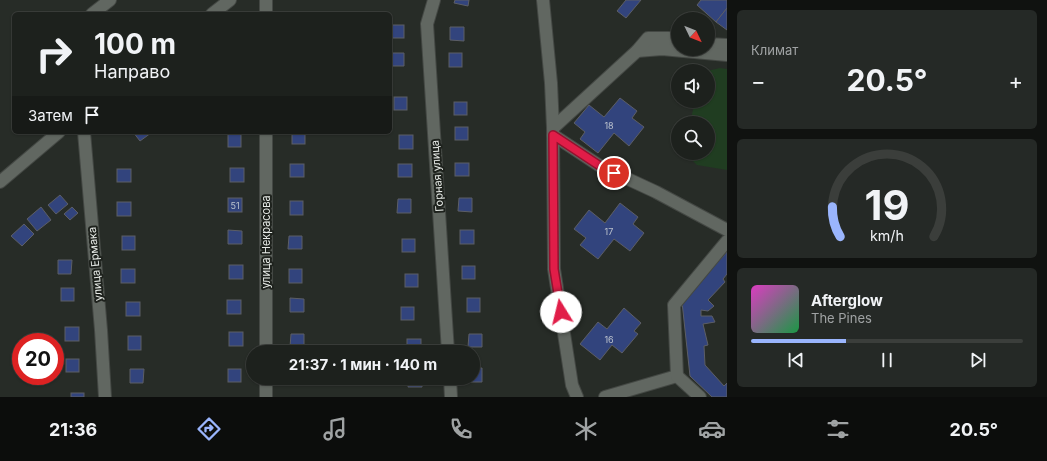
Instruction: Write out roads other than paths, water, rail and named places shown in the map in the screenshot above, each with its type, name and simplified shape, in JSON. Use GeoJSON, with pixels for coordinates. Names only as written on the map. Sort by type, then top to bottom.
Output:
{"type":"FeatureCollection","features":[{"type":"Feature","properties":{"kind":"street"},"geometry":{"type":"LineString","coordinates":[[95,12],[110,0]]}},
{"type":"Feature","properties":{"kind":"street"},"geometry":{"type":"LineString","coordinates":[[215,12],[230,0]]}},
{"type":"Feature","properties":{"kind":"street"},"geometry":{"type":"LineString","coordinates":[[266,0],[266,12]]}},
{"type":"Feature","properties":{"kind":"street","name":"Горная улица"},"geometry":{"type":"LineString","coordinates":[[434,0],[427,24],[448,345]]}},
{"type":"Feature","properties":{"kind":"street"},"geometry":{"type":"LineString","coordinates":[[543,0],[551,83],[553,132],[554,269],[572,385],[577,397]]}},
{"type":"Feature","properties":{"kind":"street"},"geometry":{"type":"LineString","coordinates":[[553,132],[637,51],[648,38],[671,38]]}},
{"type":"Feature","properties":{"kind":"street"},"geometry":{"type":"LineString","coordinates":[[715,45],[727,46]]}},
{"type":"Feature","properties":{"kind":"street"},"geometry":{"type":"LineString","coordinates":[[637,51],[662,49],[727,55]]}},
{"type":"Feature","properties":{"kind":"street"},"geometry":{"type":"LineString","coordinates":[[553,132],[600,166],[656,192],[727,230]]}},
{"type":"Feature","properties":{"kind":"street"},"geometry":{"type":"LineString","coordinates":[[0,182],[57,134]]}},
{"type":"Feature","properties":{"kind":"street","name":"улица Ермака"},"geometry":{"type":"LineString","coordinates":[[84,134],[101,330],[105,397]]}},
{"type":"Feature","properties":{"kind":"street","name":"улица Некрасова"},"geometry":{"type":"LineString","coordinates":[[266,134],[266,345]]}},
{"type":"Feature","properties":{"kind":"street"},"geometry":{"type":"LineString","coordinates":[[700,397],[677,376],[674,305],[727,241]]}},
{"type":"Feature","properties":{"kind":"street"},"geometry":{"type":"LineString","coordinates":[[605,397],[677,376]]}},
{"type":"Feature","properties":{"kind":"street"},"geometry":{"type":"LineString","coordinates":[[266,385],[266,397]]}},
{"type":"Feature","properties":{"kind":"street"},"geometry":{"type":"LineString","coordinates":[[450,385],[451,397]]}}]}
